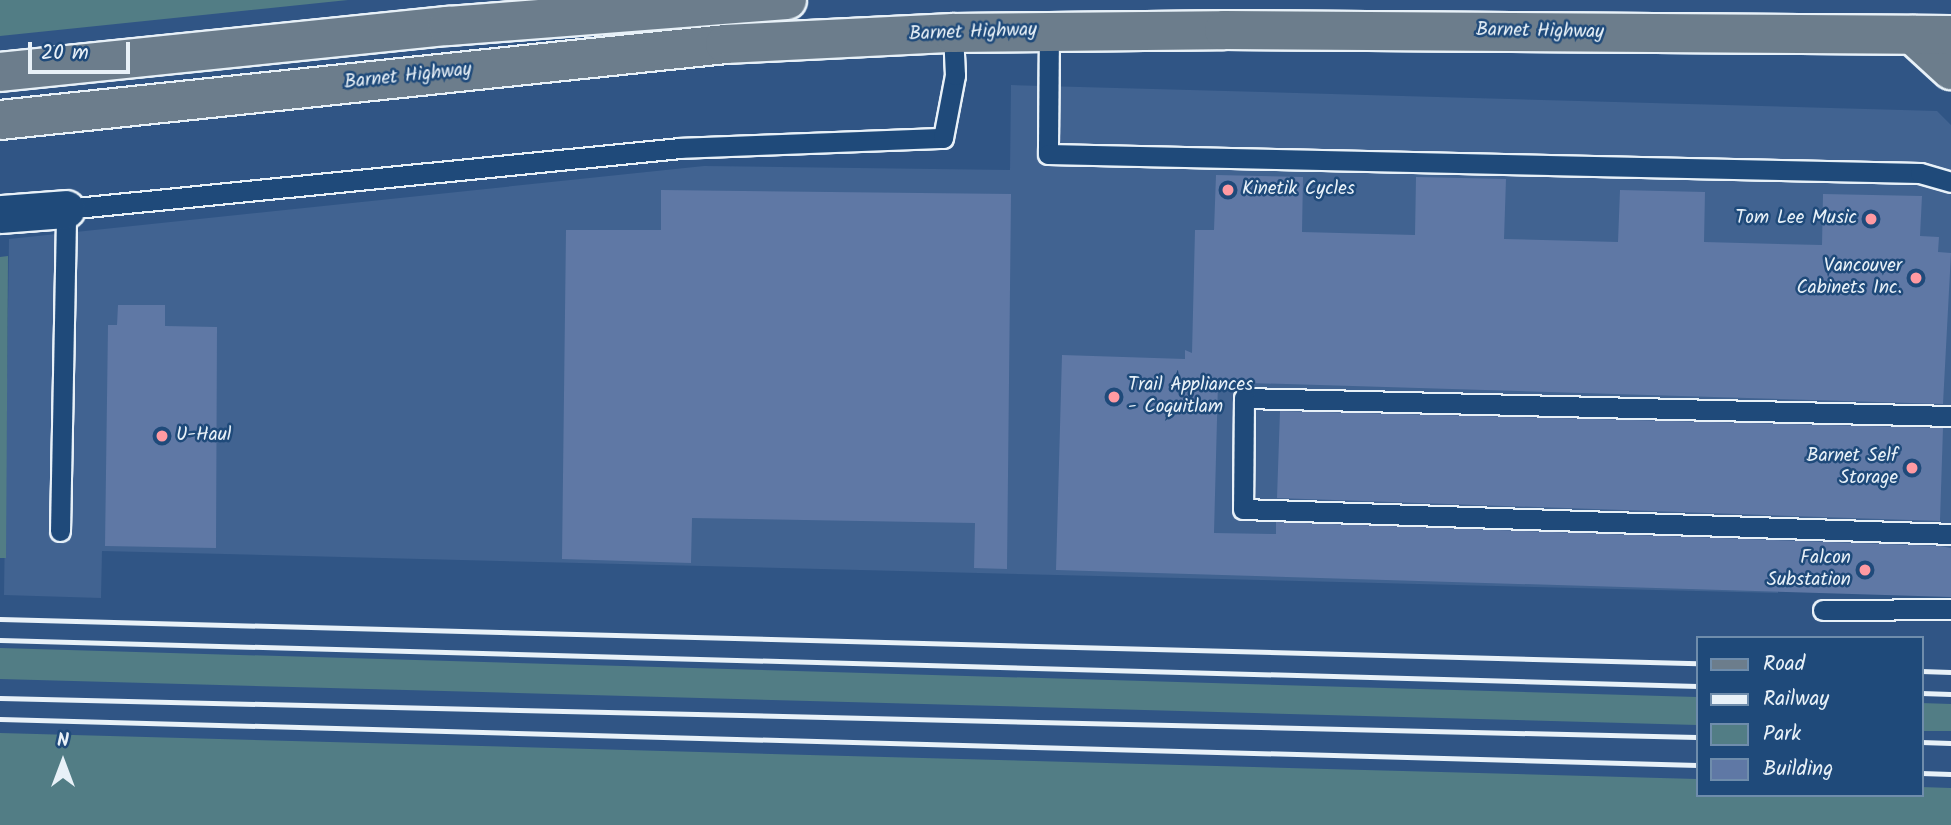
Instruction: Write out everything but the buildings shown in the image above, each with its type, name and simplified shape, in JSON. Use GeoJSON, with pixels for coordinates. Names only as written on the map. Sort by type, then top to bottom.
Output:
{"type":"FeatureCollection","features":[{"type":"Feature","properties":{"kind":"main road"},"geometry":{"type":"LineString","coordinates":[[0,72],[448,26],[787,0]]}},
{"type":"Feature","properties":{"kind":"main road","name":"Barnet Highway"},"geometry":{"type":"LineString","coordinates":[[0,120],[724,44],[953,33],[1049,30],[1951,35]]}},
{"type":"Feature","properties":{"kind":"main road"},"geometry":{"type":"LineString","coordinates":[[1913,35],[1951,70]]}},
{"type":"Feature","properties":{"kind":"street"},"geometry":{"type":"LineString","coordinates":[[0,214],[66,209]]}},
{"type":"Feature","properties":{"kind":"lane"},"geometry":{"type":"LineString","coordinates":[[1049,30],[1048,154],[1920,173],[1951,181]]}},
{"type":"Feature","properties":{"kind":"lane"},"geometry":{"type":"LineString","coordinates":[[60,531],[66,209],[680,148],[943,138],[955,75],[953,33]]}},
{"type":"Feature","properties":{"kind":"lane"},"geometry":{"type":"LineString","coordinates":[[1951,416],[1244,398],[1243,509],[1951,534]]}},
{"type":"Feature","properties":{"kind":"lane"},"geometry":{"type":"LineString","coordinates":[[1824,610],[1951,609]]}},
{"type":"Feature","properties":{"kind":"shaded area"},"geometry":{"type":"Polygon","coordinates":[[[1011,85],[1937,111],[1951,125],[1951,548],[1779,543],[1778,593],[102,551],[101,598],[4,595],[9,239],[704,166],[1010,170],[1011,85]]]}},
{"type":"Feature","properties":{"kind":"green space"},"geometry":{"type":"Polygon","coordinates":[[[0,0],[348,0],[0,36],[0,0]]]}},
{"type":"Feature","properties":{"kind":"green space"},"geometry":{"type":"Polygon","coordinates":[[[8,256],[6,558],[0,558],[0,257],[8,256]]]}},
{"type":"Feature","properties":{"kind":"green space"},"geometry":{"type":"Polygon","coordinates":[[[0,648],[1696,697],[1696,725],[0,679],[0,648]]]}},
{"type":"Feature","properties":{"kind":"green space"},"geometry":{"type":"Polygon","coordinates":[[[1923,703],[1951,704],[1951,731],[1923,731],[1923,703]]]}},
{"type":"Feature","properties":{"kind":"green space"},"geometry":{"type":"Polygon","coordinates":[[[0,733],[1696,779],[1696,797],[1923,797],[1923,787],[1951,788],[1951,825],[0,825],[0,733]]]}},
{"type":"Feature","properties":{"kind":"railway"},"geometry":{"type":"LineString","coordinates":[[0,619],[1696,663]]}},
{"type":"Feature","properties":{"kind":"railway"},"geometry":{"type":"LineString","coordinates":[[0,640],[1696,686]]}},
{"type":"Feature","properties":{"kind":"railway"},"geometry":{"type":"LineString","coordinates":[[1923,671],[1951,672]]}},
{"type":"Feature","properties":{"kind":"railway"},"geometry":{"type":"LineString","coordinates":[[1923,693],[1951,694]]}},
{"type":"Feature","properties":{"kind":"railway"},"geometry":{"type":"LineString","coordinates":[[0,698],[1696,737]]}},
{"type":"Feature","properties":{"kind":"railway"},"geometry":{"type":"LineString","coordinates":[[0,719],[1696,765]]}},
{"type":"Feature","properties":{"kind":"railway"},"geometry":{"type":"LineString","coordinates":[[1923,742],[1951,743]]}},
{"type":"Feature","properties":{"kind":"railway"},"geometry":{"type":"LineString","coordinates":[[1923,773],[1951,774]]}},
{"type":"Feature","properties":{"kind":"place","name":"Kinetik Cycles"},"geometry":{"type":"Point","coordinates":[1228,190]}},
{"type":"Feature","properties":{"kind":"place","name":"Tom Lee Music"},"geometry":{"type":"Point","coordinates":[1871,219]}},
{"type":"Feature","properties":{"kind":"place","name":"Vancouver Cabinets Inc."},"geometry":{"type":"Point","coordinates":[1916,278]}},
{"type":"Feature","properties":{"kind":"place","name":"Trail Appliances - Coquitlam"},"geometry":{"type":"Point","coordinates":[1114,397]}},
{"type":"Feature","properties":{"kind":"place","name":"U-Haul"},"geometry":{"type":"Point","coordinates":[162,436]}},
{"type":"Feature","properties":{"kind":"place","name":"Barnet Self Storage"},"geometry":{"type":"Point","coordinates":[1912,468]}},
{"type":"Feature","properties":{"kind":"place","name":"Falcon Substation"},"geometry":{"type":"Point","coordinates":[1865,570]}}]}
